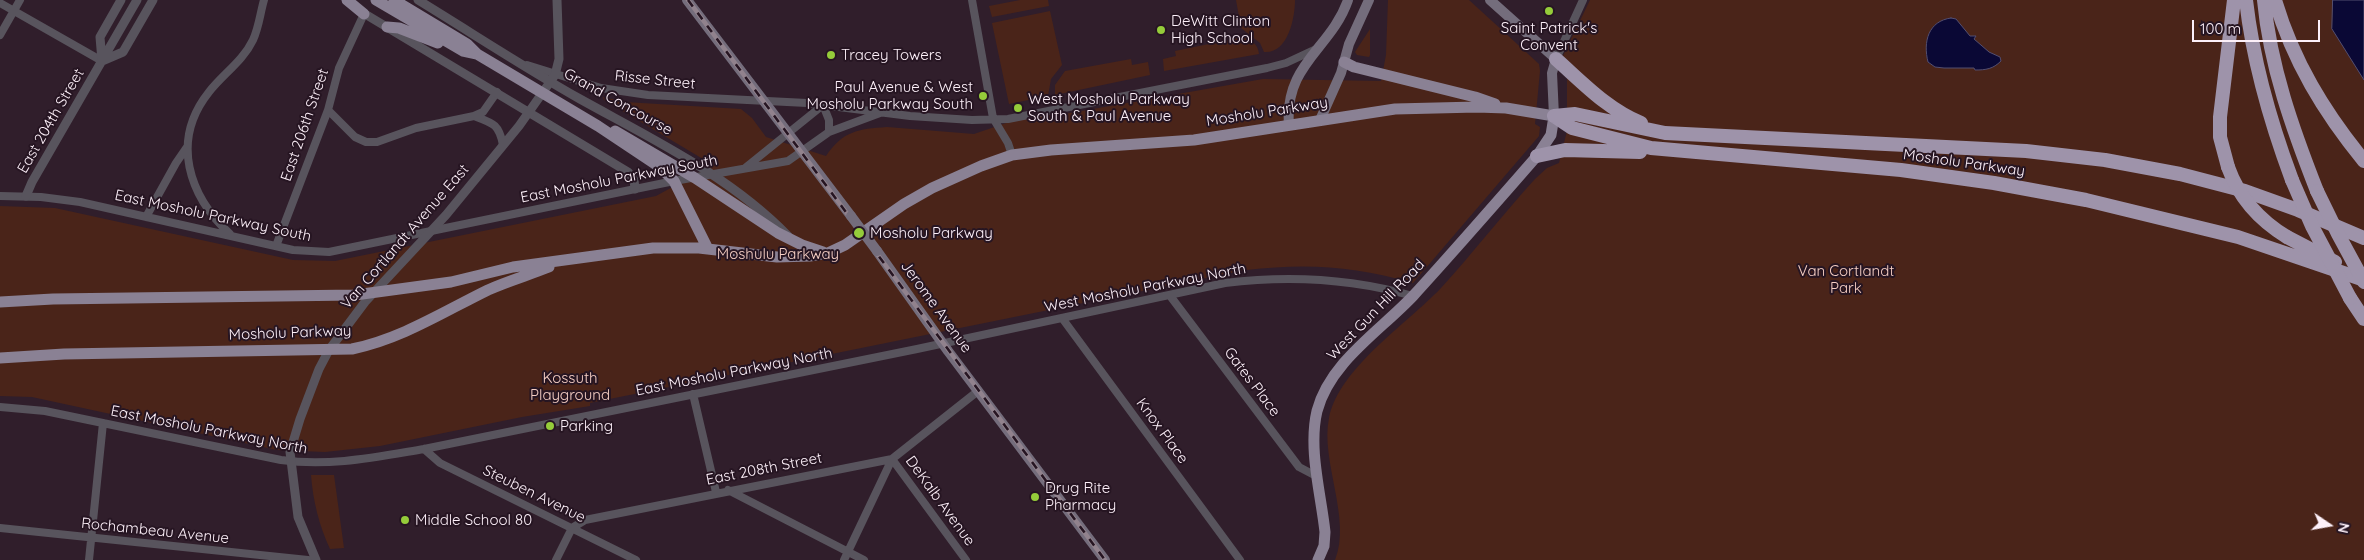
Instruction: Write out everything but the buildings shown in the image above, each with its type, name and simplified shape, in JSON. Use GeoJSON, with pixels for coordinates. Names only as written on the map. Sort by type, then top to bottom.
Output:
{"type":"FeatureCollection","features":[{"type":"Feature","properties":{"kind":"highway"},"geometry":{"type":"LineString","coordinates":[[2234,0],[2220,117],[2220,138],[2228,167],[2239,191],[2248,205],[2267,223],[2287,237],[2364,281]]}},
{"type":"Feature","properties":{"kind":"highway"},"geometry":{"type":"LineString","coordinates":[[2246,0],[2250,33],[2263,95],[2292,180],[2325,253],[2364,319]]}},
{"type":"Feature","properties":{"kind":"highway"},"geometry":{"type":"LineString","coordinates":[[2264,0],[2274,58],[2289,116],[2317,191],[2364,281]]}},
{"type":"Feature","properties":{"kind":"highway"},"geometry":{"type":"LineString","coordinates":[[2274,0],[2290,46],[2305,77],[2331,118],[2364,161]]}},
{"type":"Feature","properties":{"kind":"highway"},"geometry":{"type":"LineString","coordinates":[[1556,59],[1612,108],[1665,133]]}},
{"type":"Feature","properties":{"kind":"highway","name":"Mosholu Parkway"},"geometry":{"type":"LineString","coordinates":[[1554,116],[1575,114],[1665,133],[2026,151],[2120,162],[2180,174],[2245,191],[2298,210],[2364,238]]}},
{"type":"Feature","properties":{"kind":"highway","name":"Mosholu Parkway"},"geometry":{"type":"LineString","coordinates":[[1554,116],[1572,128],[1621,142],[1664,150],[1869,166],[1956,177],[2048,192],[2209,228],[2268,246],[2364,281]]}},
{"type":"Feature","properties":{"kind":"highway"},"geometry":{"type":"LineString","coordinates":[[1537,156],[1565,150],[1640,152],[1664,150]]}},
{"type":"Feature","properties":{"kind":"main road"},"geometry":{"type":"LineString","coordinates":[[347,0],[364,14]]}},
{"type":"Feature","properties":{"kind":"main road","name":"Grand Concourse"},"geometry":{"type":"LineString","coordinates":[[376,0],[463,51],[477,54]]}},
{"type":"Feature","properties":{"kind":"main road","name":"Grand Concourse"},"geometry":{"type":"LineString","coordinates":[[394,0],[467,44],[477,54],[598,126],[661,168],[674,181],[708,249]]}},
{"type":"Feature","properties":{"kind":"main road","name":"Jerome Avenue"},"geometry":{"type":"LineString","coordinates":[[687,0],[851,216],[942,343],[1105,560]]}},
{"type":"Feature","properties":{"kind":"main road"},"geometry":{"type":"LineString","coordinates":[[1289,125],[1289,100],[1302,67],[1339,19],[1348,0]]}},
{"type":"Feature","properties":{"kind":"main road"},"geometry":{"type":"LineString","coordinates":[[1320,120],[1344,62],[1349,44],[1369,0]]}},
{"type":"Feature","properties":{"kind":"main road"},"geometry":{"type":"LineString","coordinates":[[1490,0],[1556,59],[1552,73],[1554,116]]}},
{"type":"Feature","properties":{"kind":"main road"},"geometry":{"type":"LineString","coordinates":[[387,27],[399,28],[463,51]]}},
{"type":"Feature","properties":{"kind":"main road"},"geometry":{"type":"LineString","coordinates":[[1344,62],[1354,67],[1474,97],[1506,108]]}},
{"type":"Feature","properties":{"kind":"main road","name":"Mosholu Parkway"},"geometry":{"type":"LineString","coordinates":[[0,302],[53,299],[371,294],[450,282],[513,267],[653,248],[708,249],[790,258],[828,253],[844,245],[897,208],[932,188],[981,166],[1012,156],[1051,150],[1180,142],[1405,109],[1506,108],[1554,116]]}},
{"type":"Feature","properties":{"kind":"main road","name":"West Gun Hill Road"},"geometry":{"type":"LineString","coordinates":[[1318,560],[1323,550],[1325,537],[1314,444],[1315,422],[1319,406],[1330,382],[1346,362],[1413,296],[1537,156],[1551,135],[1554,116]]}},
{"type":"Feature","properties":{"kind":"main road","name":"Grand Concourse"},"geometry":{"type":"LineString","coordinates":[[598,126],[621,133],[794,242],[828,253]]}},
{"type":"Feature","properties":{"kind":"main road","name":"Mosholu Parkway"},"geometry":{"type":"LineString","coordinates":[[0,358],[64,354],[352,349],[383,340],[436,317],[490,290],[563,261]]}},
{"type":"Feature","properties":{"kind":"street"},"geometry":{"type":"LineString","coordinates":[[0,35],[20,0]]}},
{"type":"Feature","properties":{"kind":"street","name":"East 204th Street"},"geometry":{"type":"LineString","coordinates":[[102,61],[100,37],[120,0]]}},
{"type":"Feature","properties":{"kind":"street","name":"East 204th Street"},"geometry":{"type":"LineString","coordinates":[[26,196],[137,0]]}},
{"type":"Feature","properties":{"kind":"street","name":"East 204th Street"},"geometry":{"type":"LineString","coordinates":[[102,61],[123,52],[153,0]]}},
{"type":"Feature","properties":{"kind":"street"},"geometry":{"type":"LineString","coordinates":[[232,236],[216,221],[199,197],[188,166],[187,147],[197,111],[207,94],[234,67],[252,41],[264,0]]}},
{"type":"Feature","properties":{"kind":"street"},"geometry":{"type":"LineString","coordinates":[[342,0],[628,172],[634,180],[635,190]]}},
{"type":"Feature","properties":{"kind":"street","name":"Grand Concourse"},"geometry":{"type":"LineString","coordinates":[[418,0],[518,62],[553,78],[713,174],[782,229],[794,242]]}},
{"type":"Feature","properties":{"kind":"street","name":"Van Cortlandt Avenue East"},"geometry":{"type":"LineString","coordinates":[[316,560],[298,517],[290,462],[292,444],[319,369],[329,350],[371,294],[430,232],[503,145],[553,78],[559,59],[557,0]]}},
{"type":"Feature","properties":{"kind":"street"},"geometry":{"type":"LineString","coordinates":[[972,0],[993,118],[1008,143],[1012,156]]}},
{"type":"Feature","properties":{"kind":"street"},"geometry":{"type":"LineString","coordinates":[[1556,59],[1583,0]]}},
{"type":"Feature","properties":{"kind":"street"},"geometry":{"type":"LineString","coordinates":[[0,3],[102,61]]}},
{"type":"Feature","properties":{"kind":"street","name":"East 206th Street"},"geometry":{"type":"LineString","coordinates":[[276,246],[328,110],[336,76],[364,14]]}},
{"type":"Feature","properties":{"kind":"street","name":"Risse Street"},"geometry":{"type":"LineString","coordinates":[[553,78],[648,96],[823,106],[880,113],[972,120],[1008,119],[1257,70],[1286,63],[1316,49]]}},
{"type":"Feature","properties":{"kind":"street"},"geometry":{"type":"LineString","coordinates":[[328,110],[344,128],[366,142],[377,142],[424,126],[474,116],[483,112],[497,92]]}},
{"type":"Feature","properties":{"kind":"street"},"geometry":{"type":"LineString","coordinates":[[743,170],[823,106],[829,120],[829,132]]}},
{"type":"Feature","properties":{"kind":"street","name":"East Mosholu Parkway South"},"geometry":{"type":"LineString","coordinates":[[0,196],[26,196],[80,202],[301,252],[329,252],[674,181],[788,161],[829,132],[880,113]]}},
{"type":"Feature","properties":{"kind":"street"},"geometry":{"type":"LineString","coordinates":[[474,116],[496,126],[500,132],[503,145]]}},
{"type":"Feature","properties":{"kind":"street"},"geometry":{"type":"LineString","coordinates":[[146,217],[187,147]]}},
{"type":"Feature","properties":{"kind":"street","name":"West Mosholu Parkway North"},"geometry":{"type":"LineString","coordinates":[[942,343],[1171,297],[1225,284],[1284,278],[1354,282],[1413,296]]}},
{"type":"Feature","properties":{"kind":"street","name":"Gates Place"},"geometry":{"type":"LineString","coordinates":[[1171,297],[1299,467],[1318,477]]}},
{"type":"Feature","properties":{"kind":"street","name":"Knox Place"},"geometry":{"type":"LineString","coordinates":[[1062,318],[1240,560]]}},
{"type":"Feature","properties":{"kind":"street","name":"East Mosholu Parkway North"},"geometry":{"type":"LineString","coordinates":[[0,407],[36,409],[290,462],[346,461],[424,448],[942,343]]}},
{"type":"Feature","properties":{"kind":"street","name":"East 208th Street"},"geometry":{"type":"LineString","coordinates":[[572,528],[585,520],[716,492],[892,459],[978,391]]}},
{"type":"Feature","properties":{"kind":"street"},"geometry":{"type":"LineString","coordinates":[[693,394],[716,492]]}},
{"type":"Feature","properties":{"kind":"street"},"geometry":{"type":"LineString","coordinates":[[89,560],[103,424]]}},
{"type":"Feature","properties":{"kind":"street","name":"Steuben Avenue"},"geometry":{"type":"LineString","coordinates":[[424,448],[440,463],[636,560]]}},
{"type":"Feature","properties":{"kind":"street"},"geometry":{"type":"LineString","coordinates":[[844,560],[892,459]]}},
{"type":"Feature","properties":{"kind":"street","name":"DeKalb Avenue"},"geometry":{"type":"LineString","coordinates":[[892,459],[966,560]]}},
{"type":"Feature","properties":{"kind":"street"},"geometry":{"type":"LineString","coordinates":[[728,490],[864,560]]}},
{"type":"Feature","properties":{"kind":"street","name":"Rochambeau Avenue"},"geometry":{"type":"LineString","coordinates":[[0,528],[308,560]]}},
{"type":"Feature","properties":{"kind":"street"},"geometry":{"type":"LineString","coordinates":[[556,560],[572,528]]}},
{"type":"Feature","properties":{"kind":"green space"},"geometry":{"type":"Polygon","coordinates":[[[1020,0],[1048,0],[1049,6],[992,17],[989,6],[1020,0]]]}},
{"type":"Feature","properties":{"kind":"green space"},"geometry":{"type":"Polygon","coordinates":[[[1236,0],[1295,0],[1294,16],[1289,34],[1279,47],[1272,51],[1264,52],[1260,43],[1241,28],[1236,0]]]}},
{"type":"Feature","properties":{"kind":"green space","name":"Moshulu Parkway"},"geometry":{"type":"Polygon","coordinates":[[[1388,0],[1469,0],[1539,64],[1540,71],[1535,124],[1540,127],[1539,136],[1413,283],[1370,273],[1330,268],[1290,267],[1246,270],[590,403],[590,406],[522,417],[380,446],[325,452],[277,450],[32,397],[0,396],[0,206],[55,208],[293,260],[335,261],[656,196],[713,165],[604,100],[603,97],[625,102],[741,109],[752,118],[766,137],[826,156],[845,136],[859,130],[887,127],[974,134],[1012,121],[1053,113],[1059,115],[1263,79],[1381,81],[1386,55],[1388,0]]]}},
{"type":"Feature","properties":{"kind":"green space","name":"Van Cortlandt Park"},"geometry":{"type":"Polygon","coordinates":[[[1590,0],[2364,0],[2364,560],[1335,560],[1339,544],[1340,527],[1327,435],[1329,418],[1335,400],[1360,364],[1441,288],[1535,179],[1547,168],[1559,163],[1567,131],[1567,78],[1562,58],[1590,0]]]}},
{"type":"Feature","properties":{"kind":"green space"},"geometry":{"type":"Polygon","coordinates":[[[1050,11],[1062,65],[1051,79],[1048,96],[1009,104],[992,23],[1050,11]]]}},
{"type":"Feature","properties":{"kind":"green space"},"geometry":{"type":"Polygon","coordinates":[[[1370,29],[1369,57],[1357,55],[1355,52],[1370,29]]]}},
{"type":"Feature","properties":{"kind":"green space"},"geometry":{"type":"Polygon","coordinates":[[[1243,37],[1254,43],[1259,54],[1164,71],[1163,59],[1176,56],[1175,51],[1243,37]]]}},
{"type":"Feature","properties":{"kind":"green space"},"geometry":{"type":"Polygon","coordinates":[[[1131,59],[1132,65],[1148,62],[1150,75],[1055,95],[1055,85],[1065,71],[1131,59]]]}},
{"type":"Feature","properties":{"kind":"green space"},"geometry":{"type":"Polygon","coordinates":[[[311,475],[334,475],[344,548],[330,549],[317,513],[311,475]]]}},
{"type":"Feature","properties":{"kind":"shaded area"},"geometry":{"type":"Polygon","coordinates":[[[2333,0],[2364,0],[2364,80],[2332,29],[2333,0]]]}},
{"type":"Feature","properties":{"kind":"shaded area"},"geometry":{"type":"Polygon","coordinates":[[[1951,18],[1956,19],[1970,36],[1976,36],[1974,39],[1989,52],[2000,57],[2001,61],[1995,66],[1983,70],[1935,67],[1928,62],[1926,47],[1932,28],[1937,23],[1951,18]]]}},
{"type":"Feature","properties":{"kind":"railway"},"geometry":{"type":"LineString","coordinates":[[688,0],[1105,560]]}},
{"type":"Feature","properties":{"kind":"place","name":"Saint Patrick's Convent"},"geometry":{"type":"Point","coordinates":[1549,11]}},
{"type":"Feature","properties":{"kind":"place","name":"DeWitt Clinton High School"},"geometry":{"type":"Point","coordinates":[1161,30]}},
{"type":"Feature","properties":{"kind":"place","name":"Tracey Towers"},"geometry":{"type":"Point","coordinates":[831,55]}},
{"type":"Feature","properties":{"kind":"place","name":"Paul Avenue & West Mosholu Parkway South"},"geometry":{"type":"Point","coordinates":[983,96]}},
{"type":"Feature","properties":{"kind":"place","name":"West Mosholu Parkway South & Paul Avenue"},"geometry":{"type":"Point","coordinates":[1018,108]}},
{"type":"Feature","properties":{"kind":"place","name":"Mosholu Parkway"},"geometry":{"type":"Point","coordinates":[859,233]}},
{"type":"Feature","properties":{"kind":"place","name":"Parking"},"geometry":{"type":"Point","coordinates":[550,426]}},
{"type":"Feature","properties":{"kind":"place","name":"Drug Rite Pharmacy"},"geometry":{"type":"Point","coordinates":[1035,497]}},
{"type":"Feature","properties":{"kind":"place","name":"Middle School 80"},"geometry":{"type":"Point","coordinates":[405,520]}},
{"type":"Feature","properties":{"kind":"park label","name":"Kossuth Playground"},"geometry":{"type":"Point","coordinates":[570,386]}}]}
